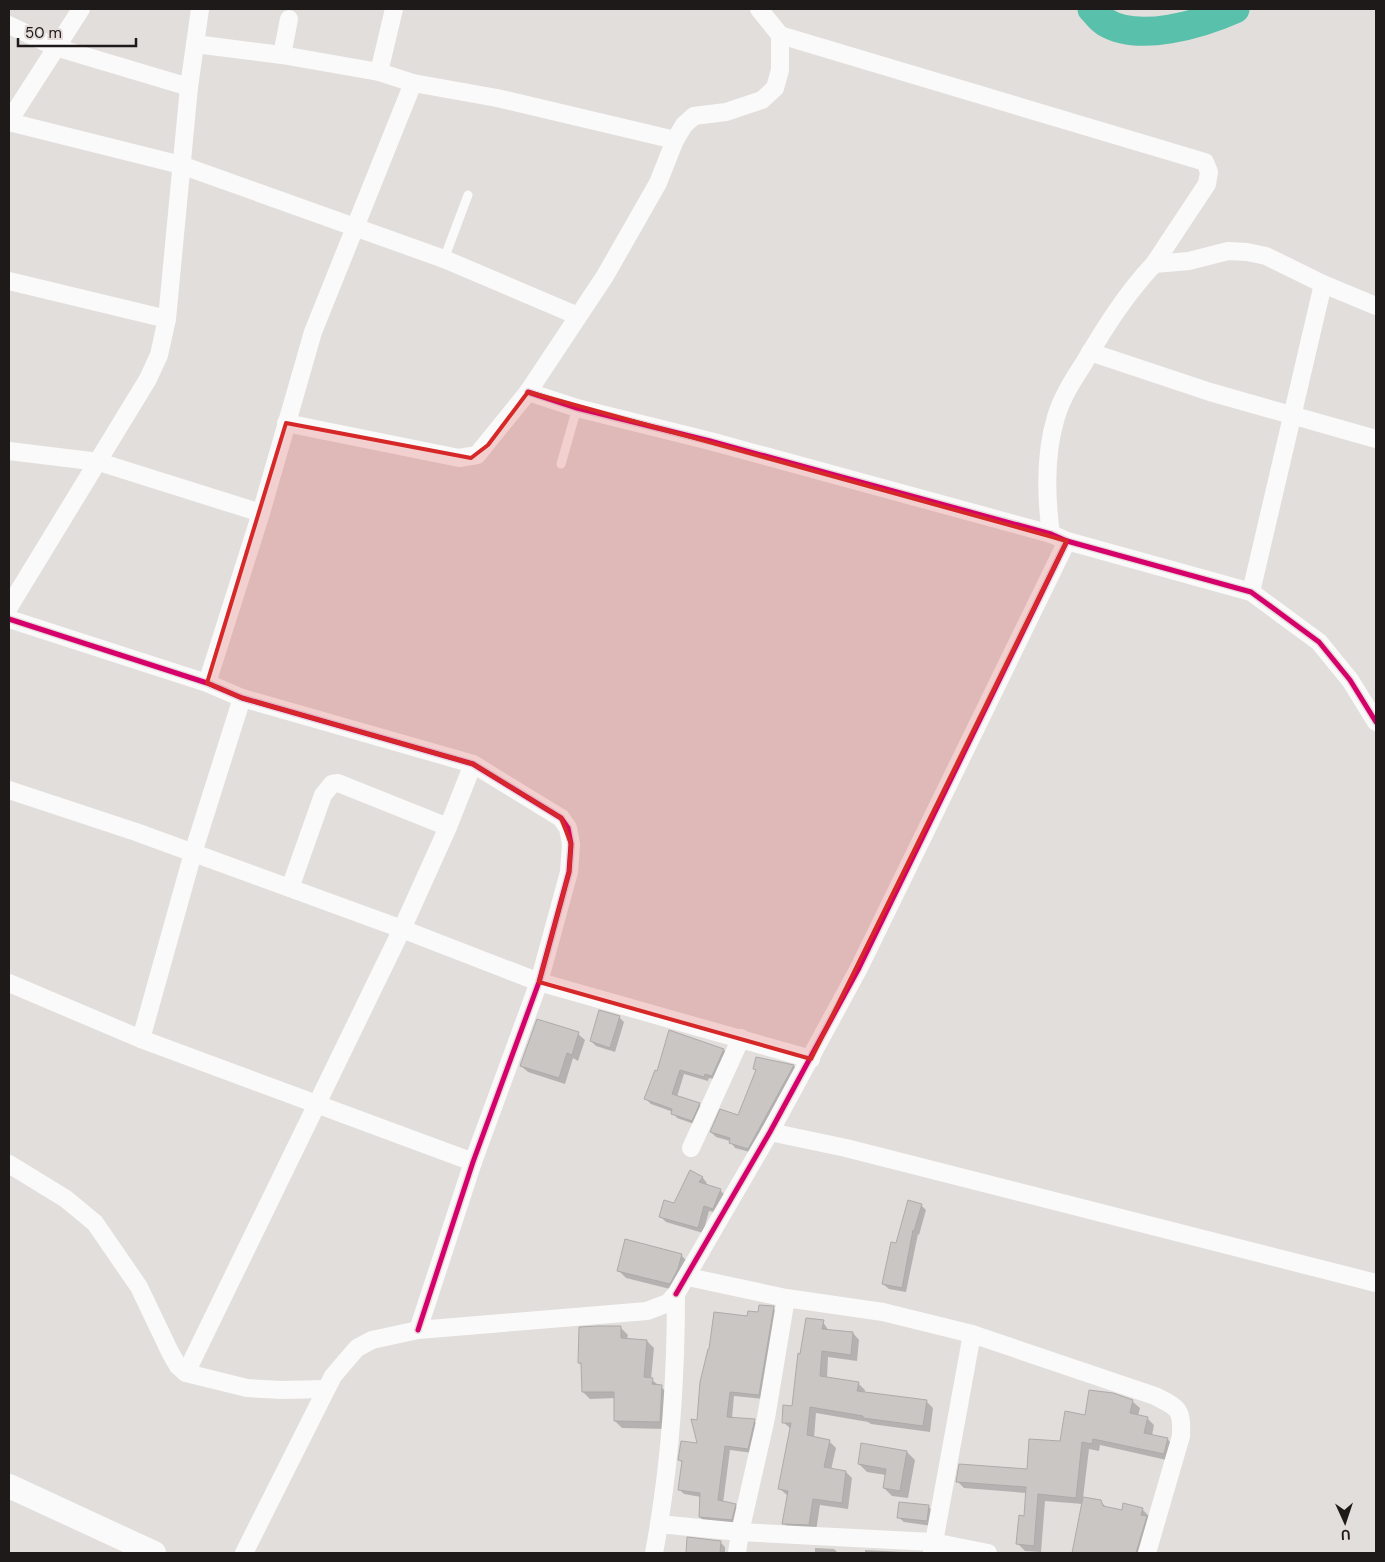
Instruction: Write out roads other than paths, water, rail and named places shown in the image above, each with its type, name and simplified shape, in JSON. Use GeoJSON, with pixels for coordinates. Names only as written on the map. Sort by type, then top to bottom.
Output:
{"type":"FeatureCollection","features":[{"type":"Feature","properties":{"kind":"street"},"geometry":{"type":"LineString","coordinates":[[81,9],[55,47],[9,122],[181,165],[444,259],[578,316]]}},
{"type":"Feature","properties":{"kind":"street"},"geometry":{"type":"LineString","coordinates":[[9,607],[99,462],[154,368],[167,319],[189,87],[200,9]]}},
{"type":"Feature","properties":{"kind":"street"},"geometry":{"type":"LineString","coordinates":[[379,72],[394,9]]}},
{"type":"Feature","properties":{"kind":"street"},"geometry":{"type":"LineString","coordinates":[[244,1553],[333,1376],[357,1348],[372,1340],[418,1330],[648,1311],[668,1302],[688,1277],[811,1059],[859,968],[1059,538],[1048,492],[1056,419],[1062,399],[1117,309],[1154,264],[1207,184],[1209,172],[1205,162],[780,35],[760,9]]}},
{"type":"Feature","properties":{"kind":"street"},"geometry":{"type":"LineString","coordinates":[[282,55],[289,19]]}},
{"type":"Feature","properties":{"kind":"street"},"geometry":{"type":"LineString","coordinates":[[9,25],[55,47],[189,87]]}},
{"type":"Feature","properties":{"kind":"street"},"geometry":{"type":"LineString","coordinates":[[286,423],[458,458],[471,458],[477,455],[488,445],[528,392],[606,276],[658,183],[675,140],[684,125],[694,116],[726,112],[762,100],[775,88],[780,70],[780,35]]}},
{"type":"Feature","properties":{"kind":"street"},"geometry":{"type":"LineString","coordinates":[[195,44],[282,55],[379,72],[413,83],[496,98],[675,140]]}},
{"type":"Feature","properties":{"kind":"street"},"geometry":{"type":"LineString","coordinates":[[207,682],[261,513],[314,332],[413,83]]}},
{"type":"Feature","properties":{"kind":"street"},"geometry":{"type":"LineString","coordinates":[[1154,264],[1189,261],[1228,251],[1247,252],[1266,256],[1323,284],[1376,306]]}},
{"type":"Feature","properties":{"kind":"street"},"geometry":{"type":"LineString","coordinates":[[9,281],[167,319]]}},
{"type":"Feature","properties":{"kind":"street"},"geometry":{"type":"LineString","coordinates":[[1251,592],[1323,284]]}},
{"type":"Feature","properties":{"kind":"street"},"geometry":{"type":"LineString","coordinates":[[1090,352],[1210,392],[1376,439]]}},
{"type":"Feature","properties":{"kind":"street"},"geometry":{"type":"LineString","coordinates":[[528,392],[577,408],[710,441],[1251,592],[1319,642],[1350,680],[1376,722]]}},
{"type":"Feature","properties":{"kind":"street"},"geometry":{"type":"LineString","coordinates":[[9,451],[99,462],[261,513]]}},
{"type":"Feature","properties":{"kind":"street"},"geometry":{"type":"LineString","coordinates":[[9,619],[207,682],[242,698],[473,764],[561,818],[568,828],[571,844],[569,872],[539,982],[473,1162],[418,1330]]}},
{"type":"Feature","properties":{"kind":"street"},"geometry":{"type":"LineString","coordinates":[[140,1039],[193,853],[242,698]]}},
{"type":"Feature","properties":{"kind":"street"},"geometry":{"type":"LineString","coordinates":[[186,1373],[402,929],[448,827],[473,764]]}},
{"type":"Feature","properties":{"kind":"street"},"geometry":{"type":"LineString","coordinates":[[290,888],[323,795],[332,784],[338,783],[448,827]]}},
{"type":"Feature","properties":{"kind":"street"},"geometry":{"type":"LineString","coordinates":[[9,790],[69,808],[290,888],[539,982],[811,1059]]}},
{"type":"Feature","properties":{"kind":"street"},"geometry":{"type":"LineString","coordinates":[[9,983],[140,1039],[473,1162]]}},
{"type":"Feature","properties":{"kind":"street"},"geometry":{"type":"LineString","coordinates":[[691,1148],[741,1038]]}},
{"type":"Feature","properties":{"kind":"street"},"geometry":{"type":"LineString","coordinates":[[770,1132],[846,1148],[1376,1283]]}},
{"type":"Feature","properties":{"kind":"street"},"geometry":{"type":"LineString","coordinates":[[9,1164],[66,1199],[95,1223],[139,1287],[170,1352],[178,1366],[186,1373],[247,1388],[281,1390],[326,1389]]}},
{"type":"Feature","properties":{"kind":"street"},"geometry":{"type":"LineString","coordinates":[[688,1277],[786,1298],[883,1312],[972,1334],[1155,1396],[1177,1407],[1182,1417],[1181,1436],[1148,1553]]}},
{"type":"Feature","properties":{"kind":"street"},"geometry":{"type":"LineString","coordinates":[[654,1553],[672,1410],[676,1346],[676,1294]]}},
{"type":"Feature","properties":{"kind":"street"},"geometry":{"type":"LineString","coordinates":[[737,1553],[766,1418],[786,1298]]}},
{"type":"Feature","properties":{"kind":"street"},"geometry":{"type":"LineString","coordinates":[[932,1548],[972,1334]]}},
{"type":"Feature","properties":{"kind":"street"},"geometry":{"type":"LineString","coordinates":[[9,1486],[154,1553]]}},
{"type":"Feature","properties":{"kind":"street"},"geometry":{"type":"LineString","coordinates":[[659,1524],[988,1553]]}},
{"type":"Feature","properties":{"kind":"lane"},"geometry":{"type":"LineString","coordinates":[[444,259],[468,195]]}},
{"type":"Feature","properties":{"kind":"lane"},"geometry":{"type":"LineString","coordinates":[[561,464],[577,408]]}},
{"type":"Feature","properties":{"kind":"waterway"},"geometry":{"type":"LineString","coordinates":[[1092,9],[1103,21],[1119,28],[1135,31],[1170,29],[1205,20],[1235,9]]}}]}
